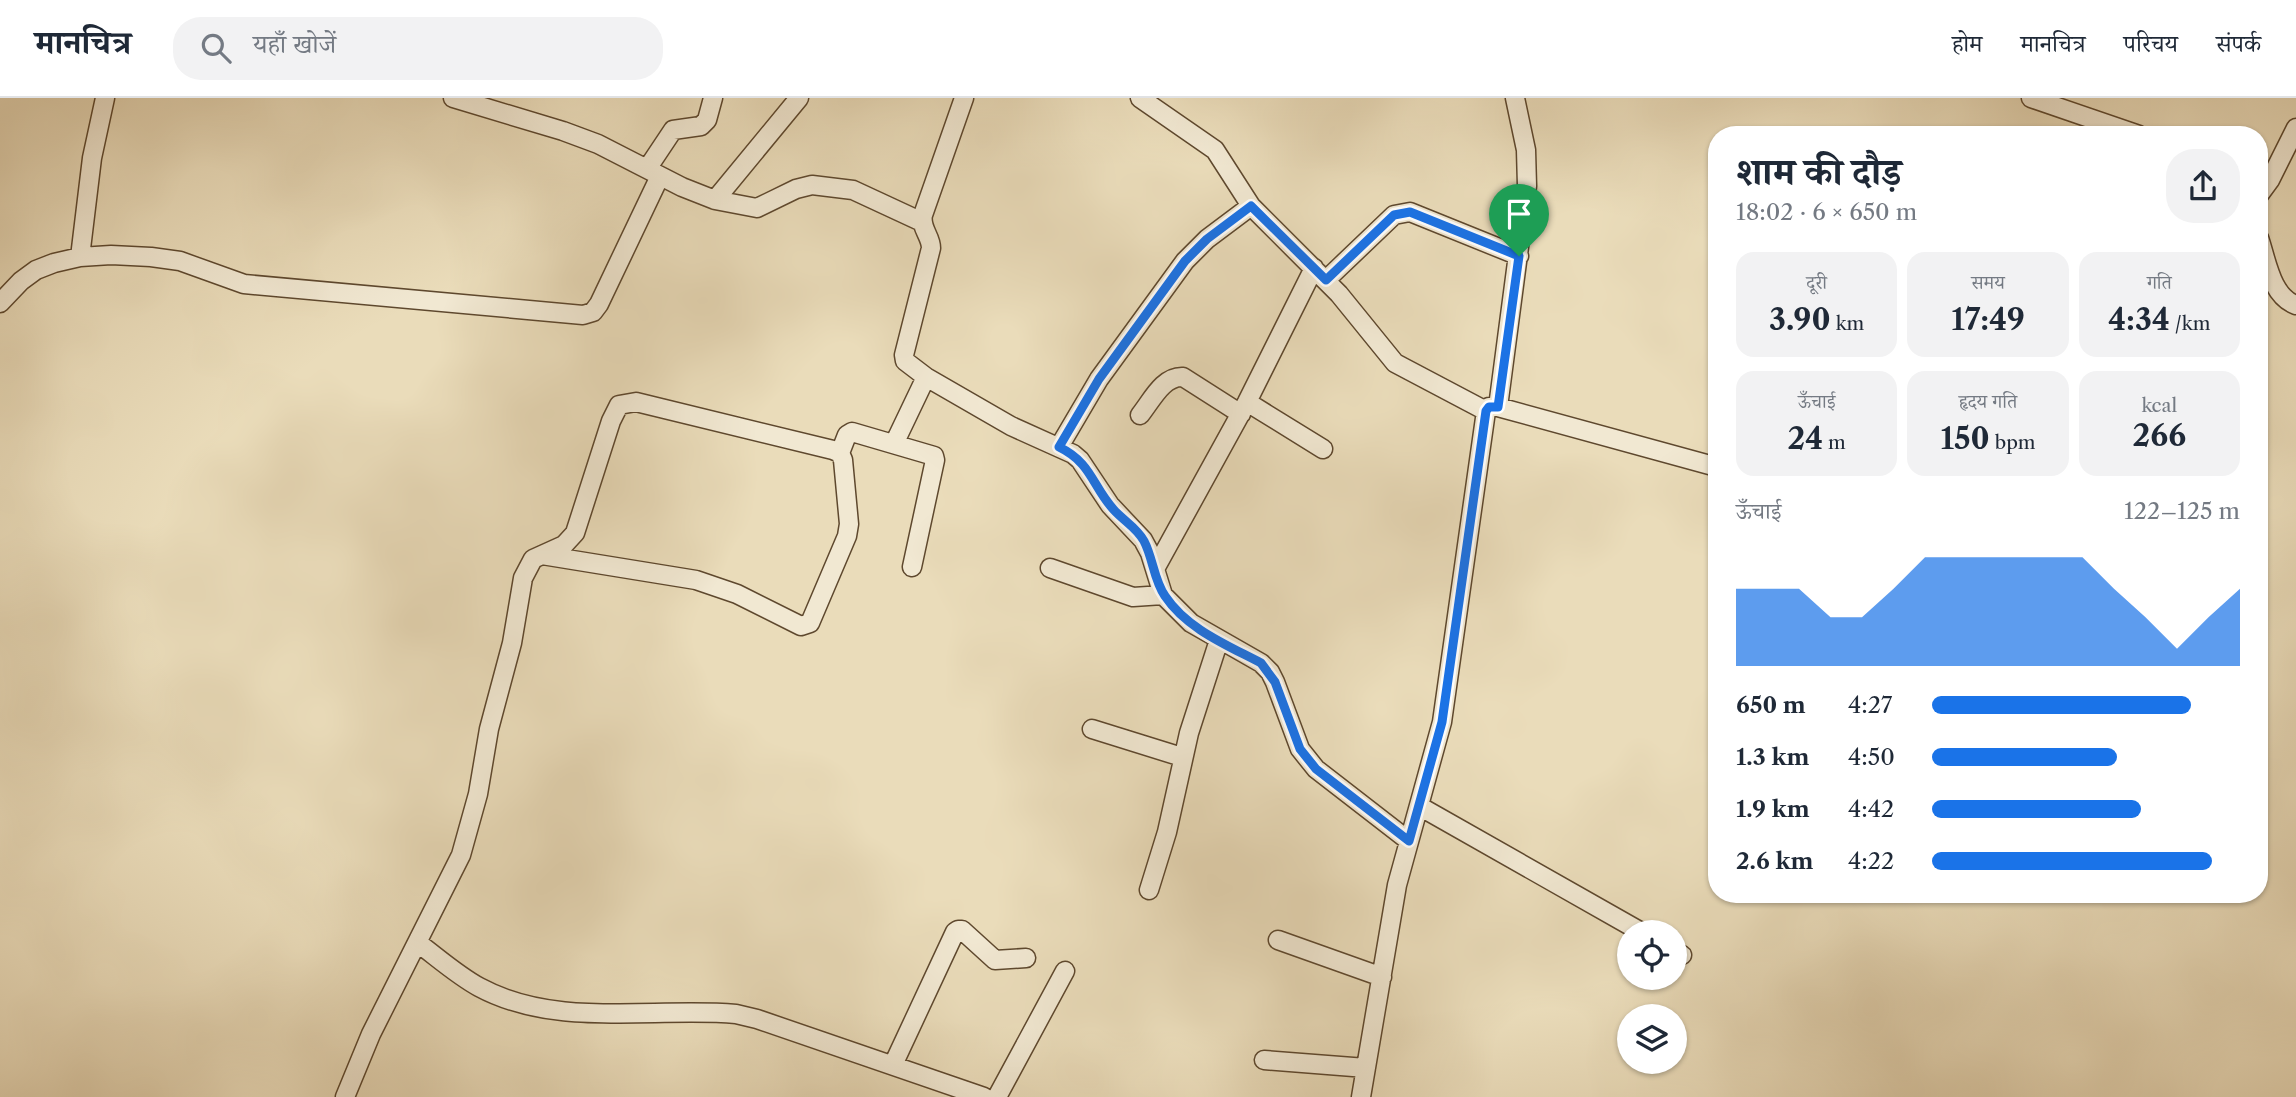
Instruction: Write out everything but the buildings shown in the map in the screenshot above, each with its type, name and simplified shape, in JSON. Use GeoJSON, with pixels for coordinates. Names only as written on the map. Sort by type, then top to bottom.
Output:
{"type":"FeatureCollection","features":[{"type":"Feature","properties":{"kind":"street"},"geometry":{"type":"LineString","coordinates":[[79,257],[92,159],[105,98]]}},
{"type":"Feature","properties":{"kind":"street"},"geometry":{"type":"LineString","coordinates":[[453,98],[575,135],[682,187],[715,200],[757,208],[796,189],[812,185],[853,190],[922,222],[931,248],[904,355],[905,361],[926,377],[1011,426],[1059,447],[1080,460],[1110,505],[1136,530],[1150,553],[1163,595],[1191,624],[1261,663],[1275,682],[1300,749],[1316,769],[1409,841]]}},
{"type":"Feature","properties":{"kind":"street"},"geometry":{"type":"LineString","coordinates":[[0,303],[36,270],[79,257],[111,255],[180,261],[243,284],[583,315],[593,312],[599,304],[673,130],[701,126],[707,120],[713,98]]}},
{"type":"Feature","properties":{"kind":"street"},"geometry":{"type":"LineString","coordinates":[[715,200],[799,98]]}},
{"type":"Feature","properties":{"kind":"street"},"geometry":{"type":"LineString","coordinates":[[922,222],[964,98]]}},
{"type":"Feature","properties":{"kind":"street"},"geometry":{"type":"LineString","coordinates":[[1139,98],[1215,150],[1251,206],[1320,274],[1395,363],[1492,409],[1708,465]]}},
{"type":"Feature","properties":{"kind":"street"},"geometry":{"type":"LineString","coordinates":[[1361,1097],[1397,885],[1442,722],[1519,256],[1527,165],[1515,98]]}},
{"type":"Feature","properties":{"kind":"street"},"geometry":{"type":"LineString","coordinates":[[2031,98],[2113,126]]}},
{"type":"Feature","properties":{"kind":"street"},"geometry":{"type":"LineString","coordinates":[[2268,172],[2296,128]]}},
{"type":"Feature","properties":{"kind":"street"},"geometry":{"type":"LineString","coordinates":[[1059,447],[1099,379],[1185,261],[1207,239],[1251,206]]}},
{"type":"Feature","properties":{"kind":"street"},"geometry":{"type":"LineString","coordinates":[[1155,569],[1320,274],[1394,215],[1402,212],[1410,212],[1519,256]]}},
{"type":"Feature","properties":{"kind":"street"},"geometry":{"type":"LineString","coordinates":[[2268,265],[2281,296],[2296,305]]}},
{"type":"Feature","properties":{"kind":"street"},"geometry":{"type":"LineString","coordinates":[[894,444],[926,377]]}},
{"type":"Feature","properties":{"kind":"street"},"geometry":{"type":"LineString","coordinates":[[1140,415],[1166,381],[1183,377],[1323,449]]}},
{"type":"Feature","properties":{"kind":"street"},"geometry":{"type":"LineString","coordinates":[[345,1097],[371,1034],[461,855],[470,828],[489,729],[512,643],[523,578],[533,559],[569,542],[575,533],[611,421],[619,405],[636,402],[839,453],[843,460],[849,530],[810,623],[806,626],[716,585],[542,555]]}},
{"type":"Feature","properties":{"kind":"street"},"geometry":{"type":"LineString","coordinates":[[839,453],[849,432],[931,455],[935,460],[912,567]]}},
{"type":"Feature","properties":{"kind":"street"},"geometry":{"type":"LineString","coordinates":[[1050,568],[1133,597],[1163,595]]}},
{"type":"Feature","properties":{"kind":"street"},"geometry":{"type":"LineString","coordinates":[[1149,890],[1167,832],[1182,757],[1219,640]]}},
{"type":"Feature","properties":{"kind":"street"},"geometry":{"type":"LineString","coordinates":[[1092,729],[1182,757]]}},
{"type":"Feature","properties":{"kind":"street"},"geometry":{"type":"LineString","coordinates":[[1419,806],[1620,920]]}},
{"type":"Feature","properties":{"kind":"street"},"geometry":{"type":"LineString","coordinates":[[893,1065],[955,932],[962,930],[995,960],[1026,958]]}},
{"type":"Feature","properties":{"kind":"street"},"geometry":{"type":"LineString","coordinates":[[1278,940],[1382,977]]}},
{"type":"Feature","properties":{"kind":"street"},"geometry":{"type":"LineString","coordinates":[[418,943],[477,986],[500,997],[533,1007],[568,1012],[736,1014],[984,1097]]}},
{"type":"Feature","properties":{"kind":"street"},"geometry":{"type":"LineString","coordinates":[[997,1097],[1065,971]]}},
{"type":"Feature","properties":{"kind":"street"},"geometry":{"type":"LineString","coordinates":[[1264,1060],[1366,1068]]}},
{"type":"Feature","properties":{"kind":"route"},"geometry":{"type":"LineString","coordinates":[[1251,206],[1326,280],[1394,215],[1402,212],[1410,212],[1519,256],[1498,407],[1489,407],[1486,411],[1442,722],[1409,841],[1316,769],[1307,759],[1300,749],[1270,673],[1261,663],[1191,624],[1163,595],[1150,553],[1136,530],[1115,512],[1080,460],[1059,447],[1099,379],[1185,261],[1207,239],[1251,206]]}}]}
